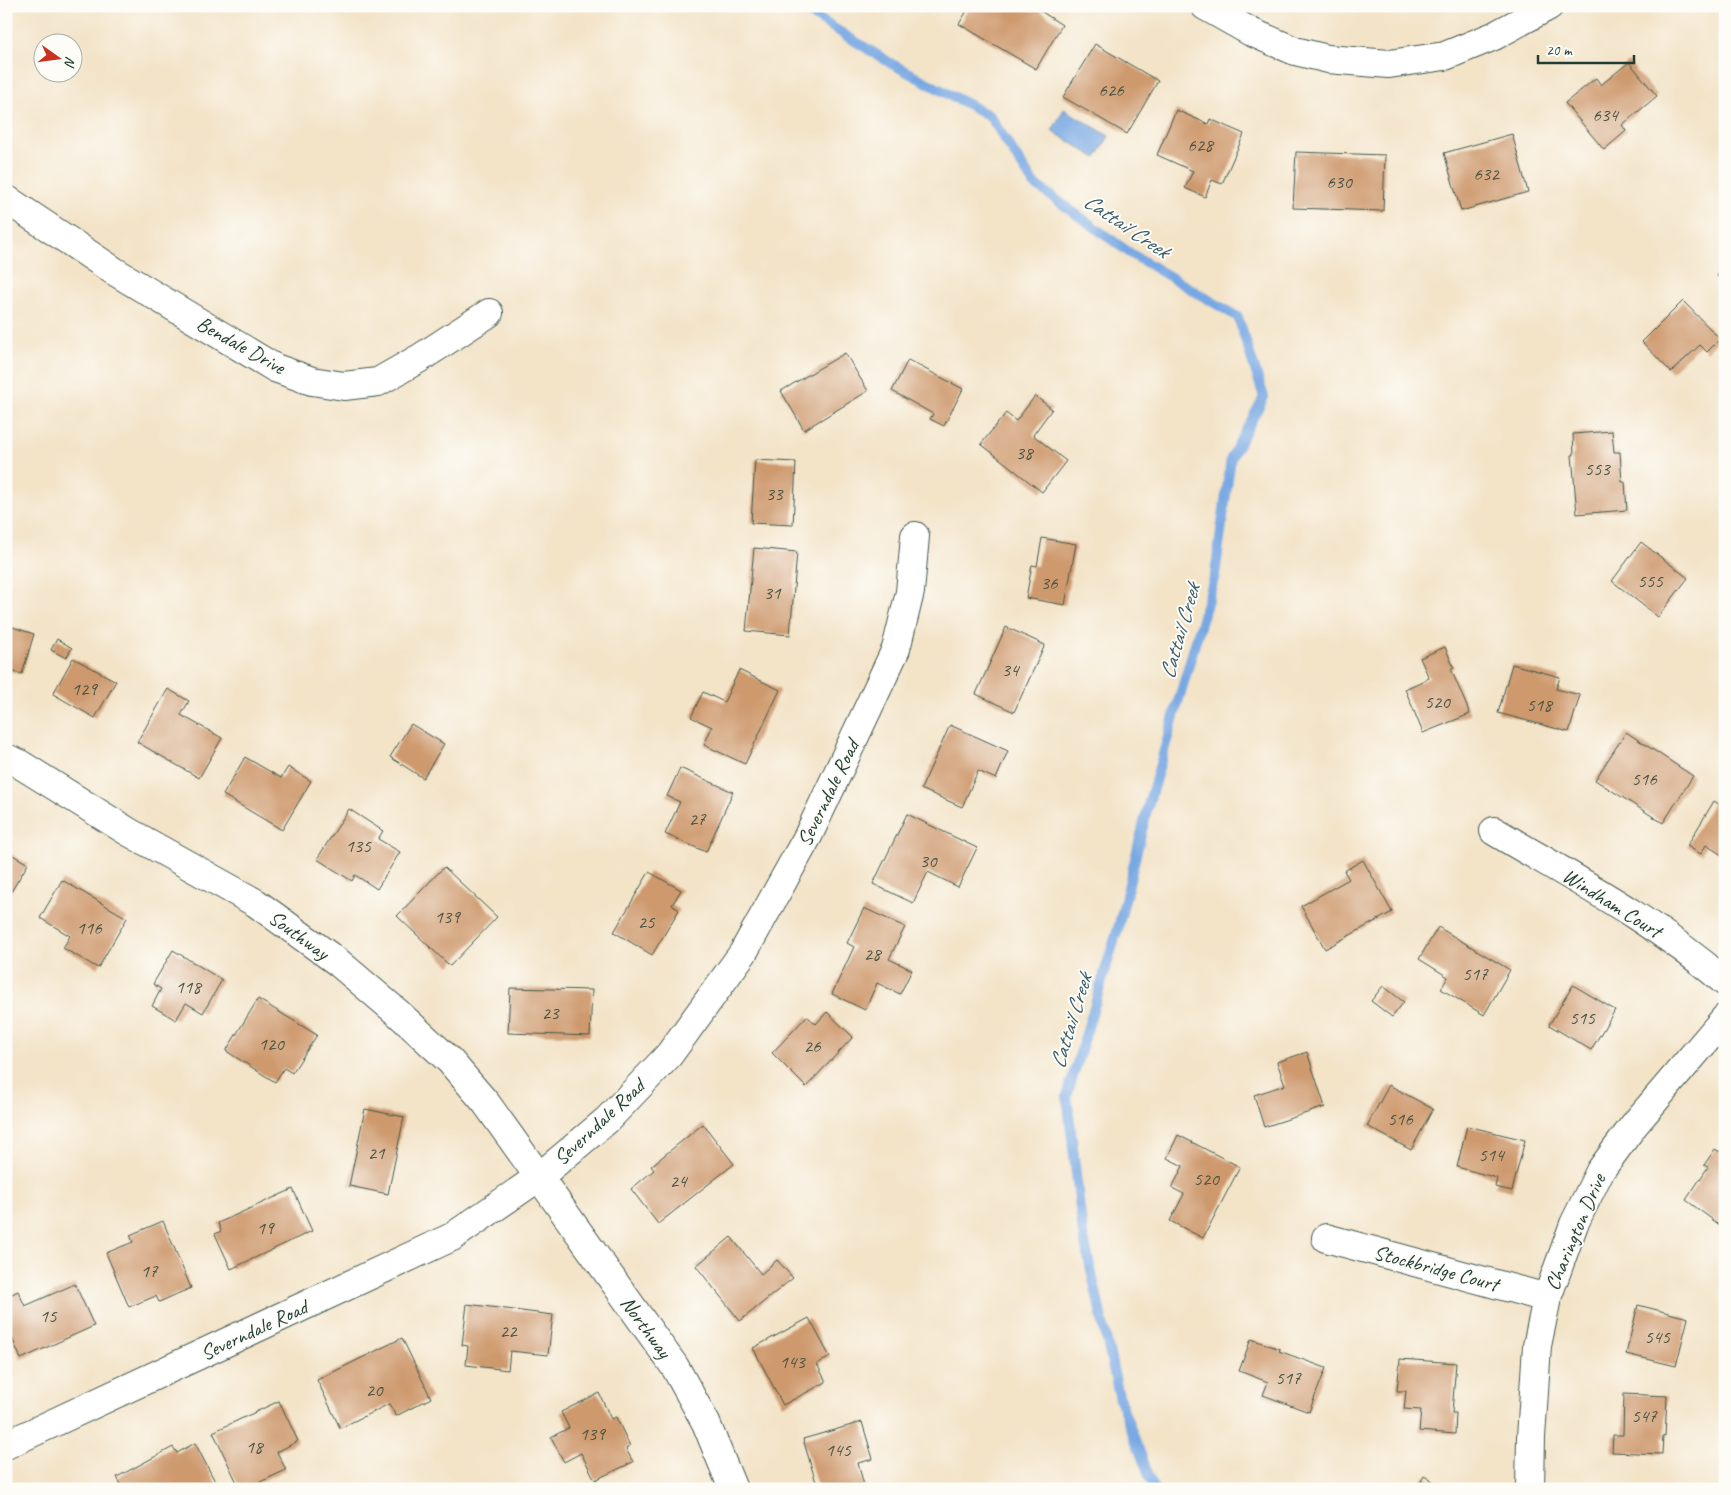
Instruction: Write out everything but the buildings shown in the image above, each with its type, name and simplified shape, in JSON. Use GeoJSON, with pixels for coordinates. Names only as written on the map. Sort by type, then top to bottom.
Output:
{"type":"FeatureCollection","features":[{"type":"Feature","properties":{"kind":"street"},"geometry":{"type":"LineString","coordinates":[[1205,6],[1251,32],[1295,50],[1328,59],[1389,64],[1445,56],[1494,36],[1549,6]]}},
{"type":"Feature","properties":{"kind":"street","name":"Bendale Drive"},"geometry":{"type":"LineString","coordinates":[[6,199],[114,271],[275,368],[312,381],[344,386],[378,382],[420,358],[489,313]]}},
{"type":"Feature","properties":{"kind":"street","name":"Severndale Road"},"geometry":{"type":"LineString","coordinates":[[6,1445],[452,1238],[539,1177],[607,1120],[669,1055],[743,953],[808,836],[896,649],[910,592],[915,536]]}},
{"type":"Feature","properties":{"kind":"street","name":"Southway"},"geometry":{"type":"LineString","coordinates":[[6,758],[18,763],[127,832],[256,903],[338,963],[399,1014],[450,1061],[486,1103],[539,1177]]}},
{"type":"Feature","properties":{"kind":"street","name":"Windham Court"},"geometry":{"type":"LineString","coordinates":[[1494,831],[1649,924],[1685,949],[1725,982]]}},
{"type":"Feature","properties":{"kind":"street","name":"Charington Drive"},"geometry":{"type":"LineString","coordinates":[[1530,1489],[1531,1437],[1537,1346],[1547,1298],[1574,1224],[1600,1171],[1634,1125],[1725,1018]]}},
{"type":"Feature","properties":{"kind":"street","name":"Northway"},"geometry":{"type":"LineString","coordinates":[[539,1177],[675,1367],[706,1422],[733,1489]]}},
{"type":"Feature","properties":{"kind":"street","name":"Stockbridge Court"},"geometry":{"type":"LineString","coordinates":[[1326,1238],[1547,1298]]}},
{"type":"Feature","properties":{"kind":"water"},"geometry":{"type":"Polygon","coordinates":[[[1064,109],[1109,136],[1096,158],[1052,131],[1064,109]]]}},
{"type":"Feature","properties":{"kind":"waterway","name":"Cattail Creek"},"geometry":{"type":"LineString","coordinates":[[798,6],[892,64],[990,116],[1033,183],[1130,253],[1238,317],[1264,397],[1231,458],[1215,575],[1149,802],[1118,928],[1067,1096],[1083,1234],[1120,1400],[1154,1489]]}}]}
